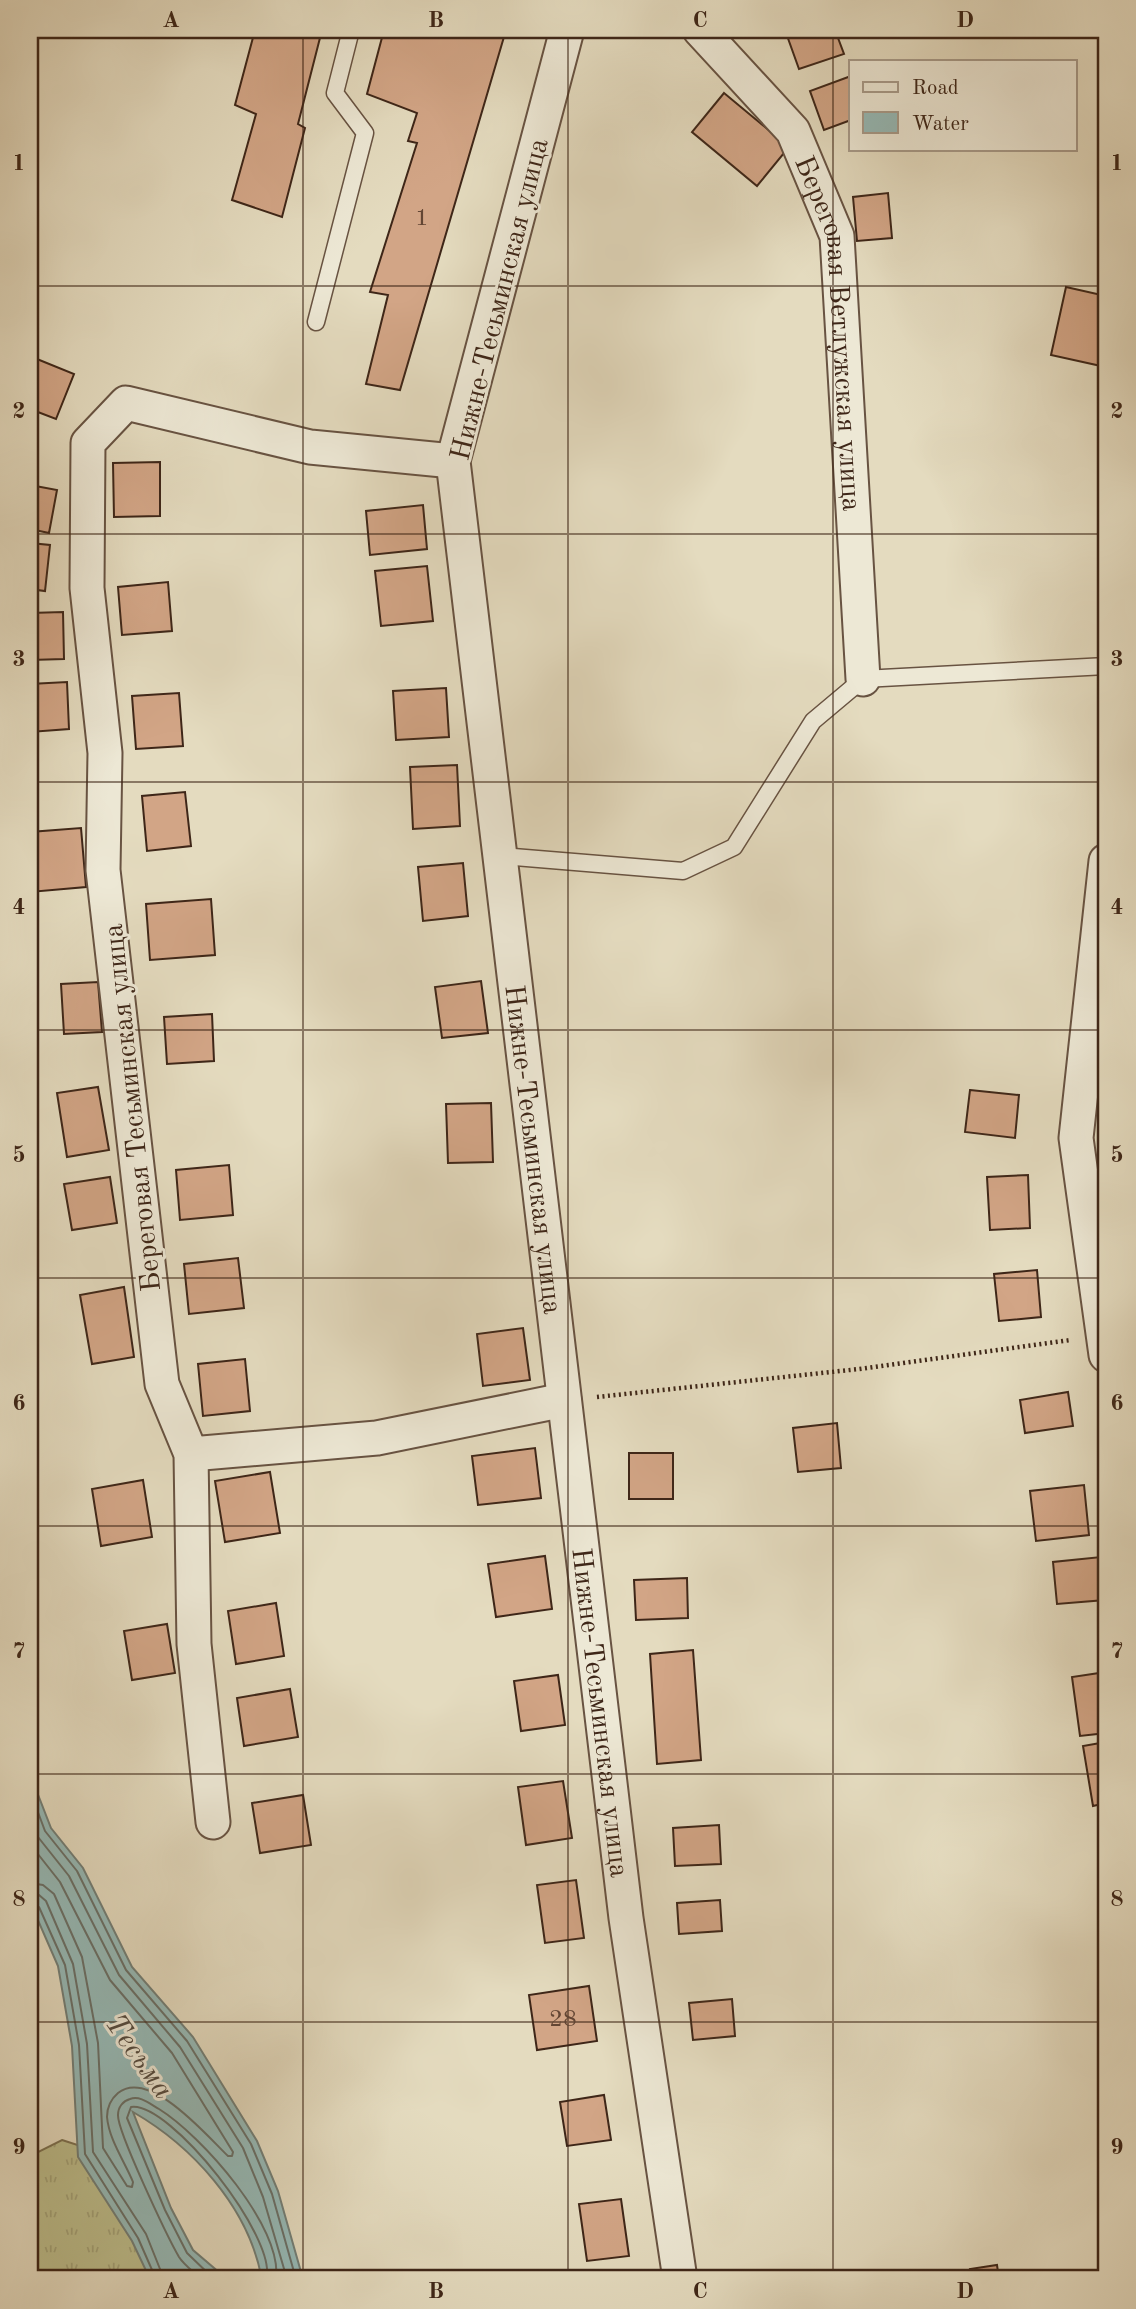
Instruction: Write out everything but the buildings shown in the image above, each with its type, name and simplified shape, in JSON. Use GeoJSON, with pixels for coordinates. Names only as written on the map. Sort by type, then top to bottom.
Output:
{"type":"FeatureCollection","features":[{"type":"Feature","properties":{"kind":"street","name":"Нижне-Тесьминская улица"},"geometry":{"type":"LineString","coordinates":[[568,30],[453,461],[626,1918],[680,2279]]}},
{"type":"Feature","properties":{"kind":"street","name":"Береговая Ветлужская улица"},"geometry":{"type":"LineString","coordinates":[[700,30],[793,131],[837,236],[863,679]]}},
{"type":"Feature","properties":{"kind":"street","name":"Береговая Тесьминская улица"},"geometry":{"type":"LineString","coordinates":[[214,1822],[194,1644],[191,1454],[162,1384],[103,870],[105,753],[87,588],[88,443],[125,403],[310,447],[453,461]]}},
{"type":"Feature","properties":{"kind":"street"},"geometry":{"type":"LineString","coordinates":[[1104,1345],[1076,1138],[1106,862]]}},
{"type":"Feature","properties":{"kind":"street"},"geometry":{"type":"LineString","coordinates":[[191,1454],[377,1438],[564,1400]]}},
{"type":"Feature","properties":{"kind":"lane"},"geometry":{"type":"LineString","coordinates":[[316,322],[365,133],[335,93],[351,30]]}},
{"type":"Feature","properties":{"kind":"lane"},"geometry":{"type":"LineString","coordinates":[[501,856],[683,871],[734,847],[813,721],[863,679],[1106,666]]}},
{"type":"Feature","properties":{"kind":"path"},"geometry":{"type":"LineString","coordinates":[[564,1400],[1104,1345]]}},
{"type":"Feature","properties":{"kind":"green space"},"geometry":{"type":"Polygon","coordinates":[[[62,2140],[87,2148],[163,2279],[30,2279],[30,2156],[62,2140]]]}},
{"type":"Feature","properties":{"kind":"water","name":"Тесьма"},"geometry":{"type":"Polygon","coordinates":[[[30,1752],[37,1792],[51,1828],[83,1868],[132,1967],[193,2037],[257,2141],[278,2191],[303,2279],[254,2279],[261,2275],[254,2250],[230,2202],[196,2160],[155,2126],[133,2112],[171,2208],[193,2250],[227,2279],[150,2279],[132,2241],[78,2157],[72,2046],[58,1966],[30,1902],[30,1752]]]}}]}
